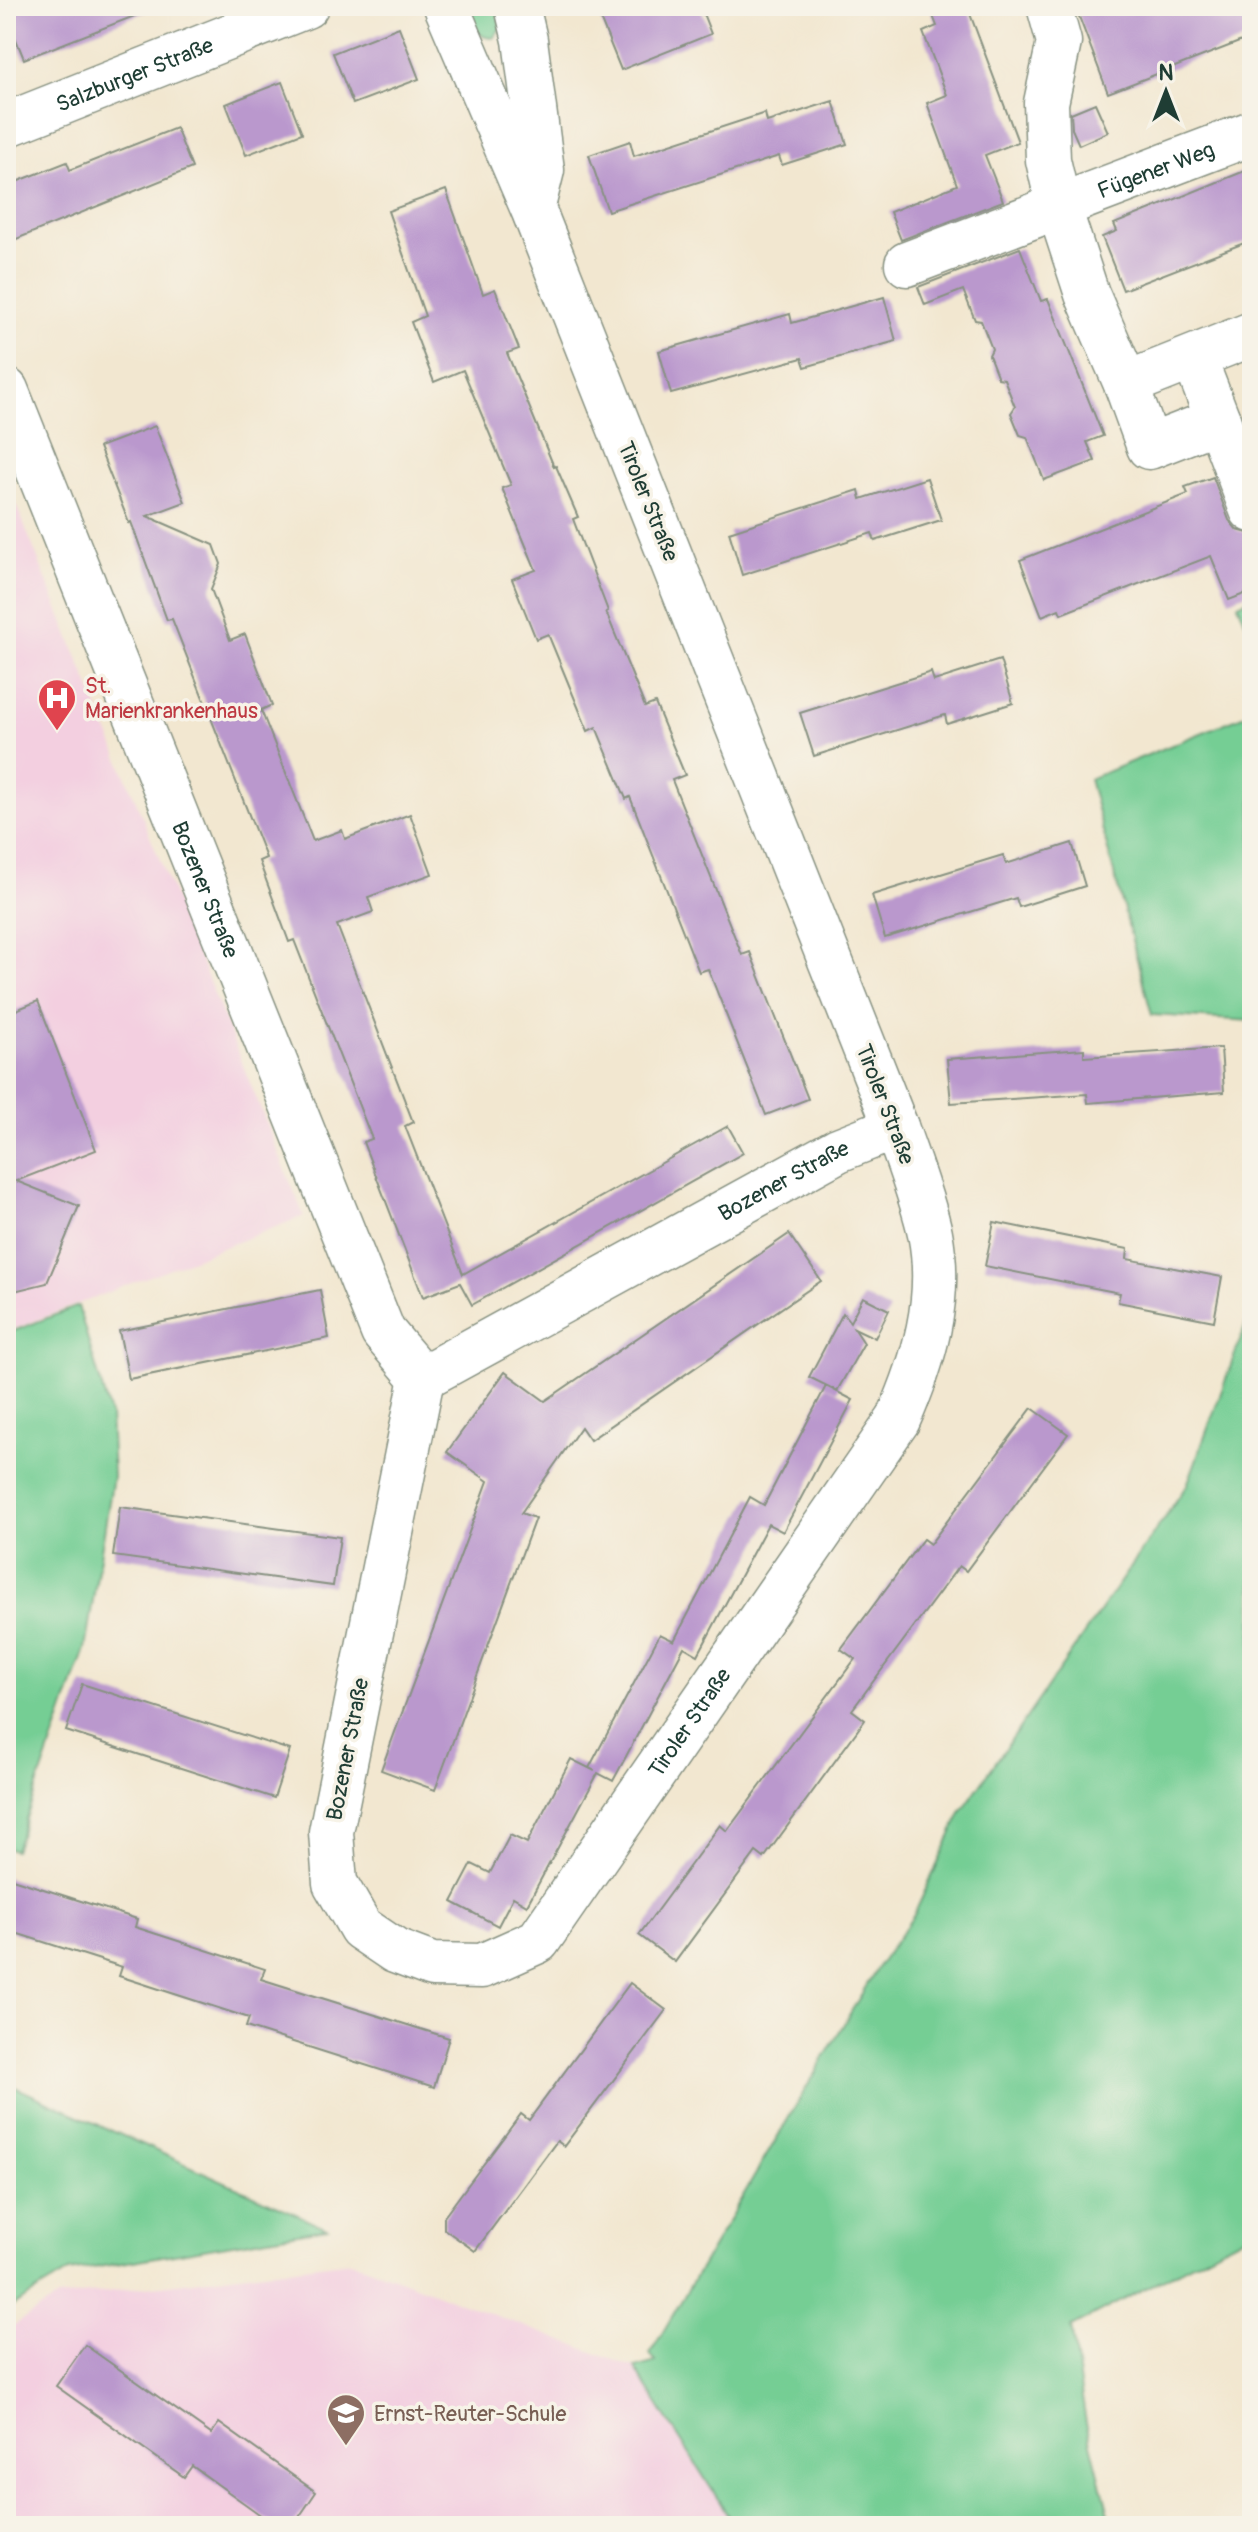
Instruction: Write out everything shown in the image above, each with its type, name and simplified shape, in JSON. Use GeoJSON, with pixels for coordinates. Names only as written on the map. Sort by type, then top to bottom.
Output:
{"type":"FeatureCollection","features":[{"type":"Feature","properties":{"kind":"street","name":"Salzburger Straße"},"geometry":{"type":"LineString","coordinates":[[6,125],[306,6]]}},
{"type":"Feature","properties":{"kind":"street","name":"Tiroler Straße"},"geometry":{"type":"LineString","coordinates":[[446,6],[533,209],[896,1127],[923,1204],[934,1272],[927,1347],[898,1420],[538,1941]]}},
{"type":"Feature","properties":{"kind":"street"},"geometry":{"type":"LineString","coordinates":[[1049,6],[1059,42],[1046,103],[1048,160],[1059,208],[1087,294],[1149,447],[1218,420]]}},
{"type":"Feature","properties":{"kind":"street"},"geometry":{"type":"LineString","coordinates":[[469,62],[521,23],[542,170],[533,209]]}},
{"type":"Feature","properties":{"kind":"street","name":"Fügener Weg"},"geometry":{"type":"LineString","coordinates":[[907,264],[1252,133]]}},
{"type":"Feature","properties":{"kind":"street"},"geometry":{"type":"LineString","coordinates":[[1126,384],[1252,334]]}},
{"type":"Feature","properties":{"kind":"street"},"geometry":{"type":"LineString","coordinates":[[1194,358],[1252,510]]}},
{"type":"Feature","properties":{"kind":"street","name":"Bozener Straße"},"geometry":{"type":"LineString","coordinates":[[6,390],[383,1332],[422,1378]]}},
{"type":"Feature","properties":{"kind":"street","name":"Bozener Straße"},"geometry":{"type":"LineString","coordinates":[[538,1941],[482,1966],[432,1965],[395,1951],[361,1928],[335,1883],[331,1832],[336,1800],[422,1378],[838,1150],[896,1127]]}},
{"type":"Feature","properties":{"kind":"shaded area","name":"St. Marienkrankenhaus"},"geometry":{"type":"Polygon","coordinates":[[[6,480],[304,1216],[6,1332],[6,480]]]}},
{"type":"Feature","properties":{"kind":"shaded area","name":"Ernst-Reuter-Schule"},"geometry":{"type":"Polygon","coordinates":[[[351,2261],[635,2368],[735,2526],[6,2526],[6,2330],[58,2298],[351,2261]]]}},
{"type":"Feature","properties":{"kind":"green space"},"geometry":{"type":"Polygon","coordinates":[[[465,6],[498,6],[500,29],[493,38],[477,32],[465,6]]]}},
{"type":"Feature","properties":{"kind":"green space"},"geometry":{"type":"Polygon","coordinates":[[[1252,598],[1252,637],[1238,604],[1252,598]]]}},
{"type":"Feature","properties":{"kind":"green space"},"geometry":{"type":"Polygon","coordinates":[[[1252,712],[1252,1021],[1152,1015],[1089,779],[1252,712]]]}},
{"type":"Feature","properties":{"kind":"green space"},"geometry":{"type":"Polygon","coordinates":[[[78,1306],[110,1415],[113,1477],[85,1649],[15,1850],[6,1848],[6,1334],[78,1306]]]}},
{"type":"Feature","properties":{"kind":"green space"},"geometry":{"type":"Polygon","coordinates":[[[1252,1308],[1252,2232],[1071,2327],[1086,2423],[1112,2526],[735,2526],[635,2368],[656,2362],[650,2354],[875,1971],[914,1915],[962,1811],[1187,1485],[1252,1308]]]}},
{"type":"Feature","properties":{"kind":"green space"},"geometry":{"type":"Polygon","coordinates":[[[6,2083],[327,2228],[69,2272],[6,2310],[6,2083]]]}},
{"type":"Feature","properties":{"kind":"building"},"geometry":{"type":"Polygon","coordinates":[[[29,6],[155,8],[24,59],[6,15],[29,6]]]}},
{"type":"Feature","properties":{"kind":"building"},"geometry":{"type":"Polygon","coordinates":[[[595,6],[700,6],[711,34],[621,70],[595,6]]]}},
{"type":"Feature","properties":{"kind":"building"},"geometry":{"type":"Polygon","coordinates":[[[929,6],[967,6],[1018,142],[985,155],[1003,201],[901,240],[890,212],[957,185],[927,103],[947,95],[923,32],[937,26],[929,6]]]}},
{"type":"Feature","properties":{"kind":"building"},"geometry":{"type":"Polygon","coordinates":[[[1075,6],[1252,6],[1252,37],[1108,93],[1075,6]]]}},
{"type":"Feature","properties":{"kind":"building"},"geometry":{"type":"Polygon","coordinates":[[[399,27],[419,79],[353,104],[333,53],[399,27]]]}},
{"type":"Feature","properties":{"kind":"building"},"geometry":{"type":"Polygon","coordinates":[[[282,82],[302,133],[246,155],[226,104],[282,82]]]}},
{"type":"Feature","properties":{"kind":"building"},"geometry":{"type":"Polygon","coordinates":[[[833,101],[847,144],[782,165],[779,156],[608,211],[589,155],[630,141],[634,156],[765,113],[767,122],[833,101]]]}},
{"type":"Feature","properties":{"kind":"building"},"geometry":{"type":"Polygon","coordinates":[[[1095,103],[1108,132],[1079,145],[1072,129],[1071,113],[1095,103]]]}},
{"type":"Feature","properties":{"kind":"building"},"geometry":{"type":"Polygon","coordinates":[[[176,128],[192,168],[14,240],[6,219],[6,186],[67,162],[70,170],[176,128]]]}},
{"type":"Feature","properties":{"kind":"building"},"geometry":{"type":"Polygon","coordinates":[[[1252,168],[1252,240],[1123,290],[1102,237],[1117,231],[1114,224],[1252,168]]]}},
{"type":"Feature","properties":{"kind":"building"},"geometry":{"type":"Polygon","coordinates":[[[446,190],[483,294],[495,289],[519,349],[507,353],[578,517],[573,519],[606,612],[645,707],[655,703],[685,775],[672,780],[742,955],[750,952],[808,1099],[766,1115],[708,969],[699,972],[630,797],[626,799],[596,727],[588,731],[548,634],[536,639],[512,579],[536,570],[502,488],[511,485],[463,370],[434,382],[411,322],[425,316],[388,211],[446,190]]]}},
{"type":"Feature","properties":{"kind":"building"},"geometry":{"type":"Polygon","coordinates":[[[1020,248],[1041,301],[1048,299],[1103,436],[1087,442],[1095,461],[1044,480],[1027,437],[1020,435],[1011,413],[1015,407],[1004,379],[998,378],[989,355],[992,349],[981,321],[975,320],[963,290],[925,305],[918,287],[1020,248]]]}},
{"type":"Feature","properties":{"kind":"building"},"geometry":{"type":"Polygon","coordinates":[[[884,297],[896,341],[805,367],[802,358],[671,394],[659,351],[790,314],[792,323],[884,297]]]}},
{"type":"Feature","properties":{"kind":"building"},"geometry":{"type":"Polygon","coordinates":[[[155,426],[185,502],[147,516],[214,545],[221,564],[211,589],[230,640],[245,634],[272,705],[261,710],[313,841],[342,830],[345,839],[410,814],[432,874],[368,897],[373,912],[337,925],[413,1122],[405,1126],[463,1274],[728,1126],[743,1153],[472,1305],[460,1283],[423,1297],[363,1142],[372,1139],[294,940],[289,942],[259,861],[266,858],[172,619],[167,620],[99,447],[155,426]]]}},
{"type":"Feature","properties":{"kind":"building"},"geometry":{"type":"Polygon","coordinates":[[[1213,477],[1229,520],[1237,530],[1252,534],[1252,591],[1229,600],[1211,556],[1061,614],[1059,609],[1042,616],[1020,560],[1188,494],[1185,487],[1213,477]]]}},
{"type":"Feature","properties":{"kind":"building"},"geometry":{"type":"Polygon","coordinates":[[[927,478],[941,520],[875,541],[872,533],[742,575],[729,532],[859,490],[861,499],[927,478]]]}},
{"type":"Feature","properties":{"kind":"building"},"geometry":{"type":"Polygon","coordinates":[[[1000,660],[1013,703],[947,724],[945,715],[814,756],[800,713],[931,672],[934,681],[1000,660]]]}},
{"type":"Feature","properties":{"kind":"building"},"geometry":{"type":"Polygon","coordinates":[[[1072,843],[1085,886],[1019,907],[1016,898],[885,938],[872,895],[1003,855],[1006,864],[1072,843]]]}},
{"type":"Feature","properties":{"kind":"building"},"geometry":{"type":"Polygon","coordinates":[[[38,1001],[96,1150],[16,1181],[79,1206],[47,1283],[6,1293],[6,1014],[38,1001]]]}},
{"type":"Feature","properties":{"kind":"building"},"geometry":{"type":"Polygon","coordinates":[[[1221,1048],[1224,1092],[1088,1103],[1087,1094],[951,1103],[947,1059],[1084,1049],[1084,1057],[1221,1048]]]}},
{"type":"Feature","properties":{"kind":"building"},"geometry":{"type":"Polygon","coordinates":[[[994,1222],[1128,1249],[1127,1259],[1222,1277],[1214,1321],[1118,1302],[1120,1293],[985,1266],[994,1222]]]}},
{"type":"Feature","properties":{"kind":"building"},"geometry":{"type":"Polygon","coordinates":[[[789,1234],[821,1281],[590,1440],[581,1427],[521,1513],[535,1518],[435,1790],[381,1770],[488,1481],[447,1452],[505,1372],[545,1401],[789,1234]]]}},
{"type":"Feature","properties":{"kind":"building"},"geometry":{"type":"Polygon","coordinates":[[[320,1290],[329,1338],[129,1379],[119,1331],[320,1290]]]}},
{"type":"Feature","properties":{"kind":"building"},"geometry":{"type":"Polygon","coordinates":[[[863,1297],[889,1310],[875,1338],[854,1328],[864,1343],[837,1391],[809,1377],[843,1313],[850,1322],[863,1297]]]}},
{"type":"Feature","properties":{"kind":"building"},"geometry":{"type":"Polygon","coordinates":[[[826,1386],[853,1400],[783,1532],[768,1524],[698,1655],[684,1647],[613,1781],[598,1773],[527,1905],[513,1897],[498,1926],[452,1902],[472,1864],[490,1873],[510,1835],[527,1843],[571,1759],[589,1768],[660,1634],[674,1641],[750,1497],[764,1505],[826,1386]]]}},
{"type":"Feature","properties":{"kind":"building"},"geometry":{"type":"Polygon","coordinates":[[[1032,1408],[1068,1434],[966,1571],[959,1566],[852,1710],[865,1720],[764,1858],[756,1852],[675,1962],[639,1935],[720,1825],[727,1831],[855,1659],[841,1649],[923,1539],[930,1544],[1032,1408]]]}},
{"type":"Feature","properties":{"kind":"building"},"geometry":{"type":"Polygon","coordinates":[[[120,1507],[340,1537],[333,1586],[113,1556],[120,1507]]]}},
{"type":"Feature","properties":{"kind":"building"},"geometry":{"type":"Polygon","coordinates":[[[82,1684],[290,1750],[274,1798],[66,1731],[82,1684]]]}},
{"type":"Feature","properties":{"kind":"building"},"geometry":{"type":"Polygon","coordinates":[[[6,1877],[137,1919],[135,1927],[265,1969],[261,1979],[449,2038],[434,2087],[246,2027],[249,2018],[119,1976],[122,1967],[6,1930],[6,1877]]]}},
{"type":"Feature","properties":{"kind":"building"},"geometry":{"type":"Polygon","coordinates":[[[630,1983],[666,2010],[564,2146],[557,2141],[475,2251],[444,2229],[444,2217],[521,2114],[529,2120],[630,1983]]]}},
{"type":"Feature","properties":{"kind":"building"},"geometry":{"type":"Polygon","coordinates":[[[85,2345],[211,2434],[219,2423],[316,2492],[293,2526],[276,2526],[192,2466],[184,2477],[56,2386],[85,2345]]]}},
{"type":"Feature","properties":{"kind":"place","name":"St. Marienkrankenhaus"},"geometry":{"type":"Point","coordinates":[57,732]}},
{"type":"Feature","properties":{"kind":"place","name":"Ernst-Reuter-Schule"},"geometry":{"type":"Point","coordinates":[346,2447]}}]}
